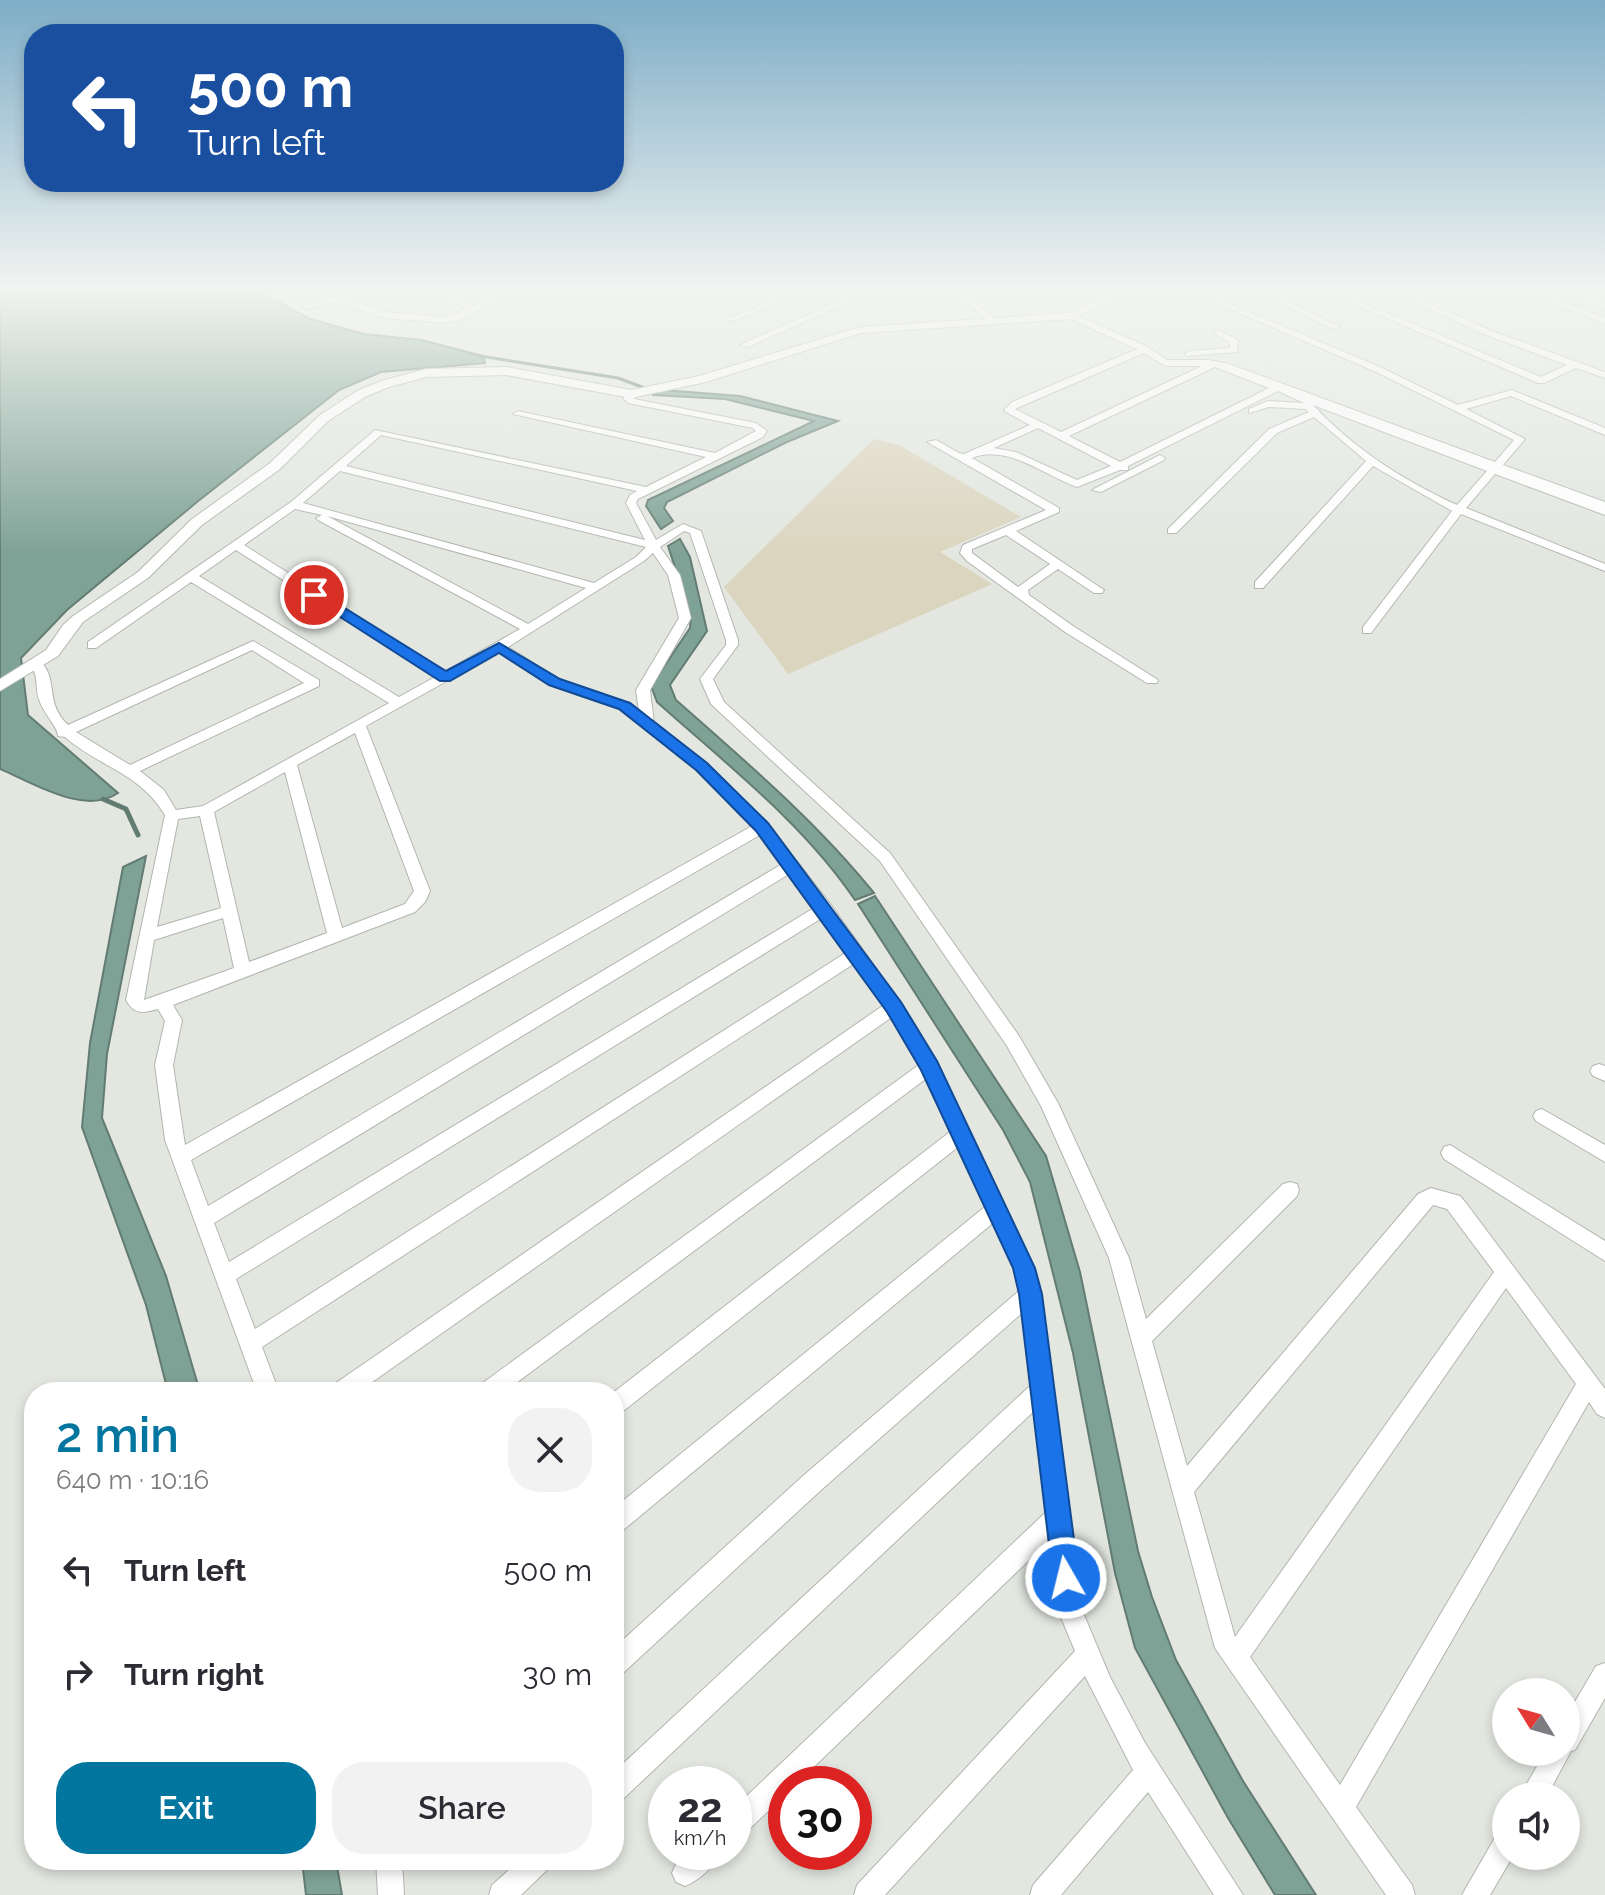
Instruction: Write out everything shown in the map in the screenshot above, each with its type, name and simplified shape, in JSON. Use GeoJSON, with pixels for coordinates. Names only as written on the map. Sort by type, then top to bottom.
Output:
{"type":"FeatureCollection","features":[{"type":"Feature","properties":{"kind":"street"},"geometry":{"type":"LineString","coordinates":[[0,686],[52,653],[68,628],[78,619],[130,586],[209,512],[275,466],[324,418],[361,394],[403,378]]}},
{"type":"Feature","properties":{"kind":"street"},"geometry":{"type":"LineString","coordinates":[[555,378],[637,393]]}},
{"type":"Feature","properties":{"kind":"street"},"geometry":{"type":"LineString","coordinates":[[648,725],[643,690],[685,618],[674,575],[631,503],[634,497],[646,490],[762,431],[756,426],[628,398],[637,393],[704,378]]}},
{"type":"Feature","properties":{"kind":"street"},"geometry":{"type":"LineString","coordinates":[[1072,378],[1010,408],[1011,412],[1133,473]]}},
{"type":"Feature","properties":{"kind":"street"},"geometry":{"type":"LineString","coordinates":[[1059,437],[1187,378]]}},
{"type":"Feature","properties":{"kind":"street"},"geometry":{"type":"LineString","coordinates":[[1249,378],[1311,407],[1495,469]]}},
{"type":"Feature","properties":{"kind":"street"},"geometry":{"type":"LineString","coordinates":[[1258,378],[1605,509]]}},
{"type":"Feature","properties":{"kind":"street"},"geometry":{"type":"LineString","coordinates":[[1367,630],[1458,511],[1520,439],[1397,378]]}},
{"type":"Feature","properties":{"kind":"street"},"geometry":{"type":"LineString","coordinates":[[982,450],[1012,454],[1077,484],[1275,389]]}},
{"type":"Feature","properties":{"kind":"street"},"geometry":{"type":"LineString","coordinates":[[1458,408],[1512,393],[1605,432]]}},
{"type":"Feature","properties":{"kind":"street"},"geometry":{"type":"LineString","coordinates":[[1097,490],[1262,406],[1311,407],[1339,436],[1432,499],[1605,568]]}},
{"type":"Feature","properties":{"kind":"street"},"geometry":{"type":"LineString","coordinates":[[1172,531],[1273,431],[1311,407]]}},
{"type":"Feature","properties":{"kind":"street"},"geometry":{"type":"LineString","coordinates":[[518,414],[715,456]]}},
{"type":"Feature","properties":{"kind":"street"},"geometry":{"type":"LineString","coordinates":[[966,457],[1035,426]]}},
{"type":"Feature","properties":{"kind":"street"},"geometry":{"type":"LineString","coordinates":[[92,645],[295,504],[379,432],[646,490]]}},
{"type":"Feature","properties":{"kind":"street"},"geometry":{"type":"LineString","coordinates":[[932,442],[956,456],[966,457],[1055,510],[967,547],[966,553],[1069,629],[1152,680]]}},
{"type":"Feature","properties":{"kind":"street"},"geometry":{"type":"LineString","coordinates":[[1259,585],[1373,460]]}},
{"type":"Feature","properties":{"kind":"street"},"geometry":{"type":"LineString","coordinates":[[338,467],[654,546]]}},
{"type":"Feature","properties":{"kind":"street"},"geometry":{"type":"LineString","coordinates":[[295,504],[596,587]]}},
{"type":"Feature","properties":{"kind":"street"},"geometry":{"type":"LineString","coordinates":[[295,504],[529,629]]}},
{"type":"Feature","properties":{"kind":"street"},"geometry":{"type":"LineString","coordinates":[[172,815],[206,810],[499,647],[640,559],[683,527],[695,531],[732,640],[732,645],[706,679],[711,694],[718,704],[885,857],[1013,1041],[1049,1103],[1119,1258],[1223,1640],[1402,1895]]}},
{"type":"Feature","properties":{"kind":"street"},"geometry":{"type":"LineString","coordinates":[[1007,530],[1098,590]]}},
{"type":"Feature","properties":{"kind":"street"},"geometry":{"type":"LineString","coordinates":[[236,545],[445,678]]}},
{"type":"Feature","properties":{"kind":"street"},"geometry":{"type":"LineString","coordinates":[[1023,596],[1022,589],[1056,565]]}},
{"type":"Feature","properties":{"kind":"street"},"geometry":{"type":"LineString","coordinates":[[190,576],[399,703]]}},
{"type":"Feature","properties":{"kind":"street"},"geometry":{"type":"LineString","coordinates":[[63,733],[253,645],[314,683],[130,770]]}},
{"type":"Feature","properties":{"kind":"street"},"geometry":{"type":"LineString","coordinates":[[499,647],[554,682],[624,706],[702,767],[762,827],[792,865],[894,1007],[930,1066],[1024,1268],[1030,1294],[1070,1610],[1101,1686],[1149,1771],[1230,1895]]}},
{"type":"Feature","properties":{"kind":"street"},"geometry":{"type":"LineString","coordinates":[[32,668],[43,672],[42,682],[51,714],[63,733],[130,770],[167,803],[172,815],[134,1000],[136,1005],[144,1007],[410,908],[422,895],[359,725]]}},
{"type":"Feature","properties":{"kind":"street"},"geometry":{"type":"LineString","coordinates":[[290,764],[336,936]]}},
{"type":"Feature","properties":{"kind":"street"},"geometry":{"type":"LineString","coordinates":[[206,810],[243,971]]}},
{"type":"Feature","properties":{"kind":"street"},"geometry":{"type":"LineString","coordinates":[[182,1156],[762,827]]}},
{"type":"Feature","properties":{"kind":"street"},"geometry":{"type":"LineString","coordinates":[[204,1219],[792,865]]}},
{"type":"Feature","properties":{"kind":"street"},"geometry":{"type":"LineString","coordinates":[[224,1276],[825,909]]}},
{"type":"Feature","properties":{"kind":"street"},"geometry":{"type":"LineString","coordinates":[[147,936],[229,911]]}},
{"type":"Feature","properties":{"kind":"street"},"geometry":{"type":"LineString","coordinates":[[249,1344],[857,954]]}},
{"type":"Feature","properties":{"kind":"street"},"geometry":{"type":"LineString","coordinates":[[162,1002],[174,1020],[164,1065],[174,1140],[264,1382]]}},
{"type":"Feature","properties":{"kind":"street"},"geometry":{"type":"LineString","coordinates":[[354,1382],[894,1007]]}},
{"type":"Feature","properties":{"kind":"street"},"geometry":{"type":"LineString","coordinates":[[501,1382],[930,1066]]}},
{"type":"Feature","properties":{"kind":"street"},"geometry":{"type":"LineString","coordinates":[[1542,1116],[1605,1154]]}},
{"type":"Feature","properties":{"kind":"street"},"geometry":{"type":"LineString","coordinates":[[624,1397],[960,1135]]}},
{"type":"Feature","properties":{"kind":"street"},"geometry":{"type":"LineString","coordinates":[[1450,1153],[1605,1252]]}},
{"type":"Feature","properties":{"kind":"street"},"geometry":{"type":"LineString","coordinates":[[1140,1339],[1290,1190]]}},
{"type":"Feature","properties":{"kind":"street"},"geometry":{"type":"LineString","coordinates":[[1182,1489],[1431,1196],[1453,1202],[1605,1407]]}},
{"type":"Feature","properties":{"kind":"street"},"geometry":{"type":"LineString","coordinates":[[624,1515],[996,1209]]}},
{"type":"Feature","properties":{"kind":"street"},"geometry":{"type":"LineString","coordinates":[[1235,1658],[1506,1271]]}},
{"type":"Feature","properties":{"kind":"street"},"geometry":{"type":"LineString","coordinates":[[624,1655],[812,1483],[1030,1294]]}},
{"type":"Feature","properties":{"kind":"street"},"geometry":{"type":"LineString","coordinates":[[1341,1808],[1587,1385]]}},
{"type":"Feature","properties":{"kind":"street"},"geometry":{"type":"LineString","coordinates":[[624,1781],[1041,1390]]}},
{"type":"Feature","properties":{"kind":"street"},"geometry":{"type":"LineString","coordinates":[[752,1809],[1058,1516]]}},
{"type":"Feature","properties":{"kind":"street"},"geometry":{"type":"LineString","coordinates":[[867,1895],[1089,1654]]}},
{"type":"Feature","properties":{"kind":"street"},"geometry":{"type":"LineString","coordinates":[[1580,1717],[1605,1675]]}},
{"type":"Feature","properties":{"kind":"street"},"geometry":{"type":"LineString","coordinates":[[1043,1895],[1149,1771]]}},
{"type":"Feature","properties":{"kind":"street"},"geometry":{"type":"LineString","coordinates":[[1475,1895],[1492,1866]]}},
{"type":"Feature","properties":{"kind":"street"},"geometry":{"type":"LineString","coordinates":[[502,1895],[528,1870]]}},
{"type":"Feature","properties":{"kind":"street"},"geometry":{"type":"LineString","coordinates":[[685,1873],[688,1870]]}},
{"type":"Feature","properties":{"kind":"shaded area"},"geometry":{"type":"Polygon","coordinates":[[[0,378],[366,378],[339,390],[197,502],[67,610],[21,658],[28,715],[118,793],[105,799],[75,799],[43,789],[0,769],[0,378]]]}},
{"type":"Feature","properties":{"kind":"shaded area"},"geometry":{"type":"Polygon","coordinates":[[[663,390],[740,396],[838,421],[787,442],[667,502],[664,508],[673,521],[661,529],[646,506],[648,500],[814,421],[725,399],[652,395],[663,390]]]}},
{"type":"Feature","properties":{"kind":"shaded area"},"geometry":{"type":"Polygon","coordinates":[[[874,439],[899,445],[1021,517],[940,552],[992,584],[788,674],[724,587],[874,439]]]}},
{"type":"Feature","properties":{"kind":"shaded area"},"geometry":{"type":"Polygon","coordinates":[[[680,539],[690,557],[707,631],[670,685],[676,700],[804,816],[874,893],[855,900],[788,820],[657,702],[651,686],[690,628],[691,616],[668,546],[680,539]]]}},
{"type":"Feature","properties":{"kind":"shaded area"},"geometry":{"type":"Polygon","coordinates":[[[146,856],[107,1054],[102,1118],[166,1276],[197,1382],[165,1382],[146,1305],[82,1127],[90,1043],[123,867],[146,856]]]}},
{"type":"Feature","properties":{"kind":"shaded area"},"geometry":{"type":"Polygon","coordinates":[[[875,896],[1046,1156],[1080,1272],[1138,1551],[1152,1597],[1176,1660],[1243,1781],[1316,1895],[1275,1895],[1228,1818],[1135,1648],[1115,1573],[1073,1353],[1030,1182],[1003,1130],[858,904],[875,896]]]}},
{"type":"Feature","properties":{"kind":"shaded area"},"geometry":{"type":"Polygon","coordinates":[[[303,1870],[338,1870],[342,1895],[306,1895],[303,1870]]]}},
{"type":"Feature","properties":{"kind":"waterway"},"geometry":{"type":"LineString","coordinates":[[619,378],[650,390]]}},
{"type":"Feature","properties":{"kind":"waterway"},"geometry":{"type":"LineString","coordinates":[[103,799],[126,809],[138,835]]}},
{"type":"Feature","properties":{"kind":"route"},"geometry":{"type":"LineString","coordinates":[[314,595],[445,678],[499,647],[554,682],[624,706],[702,767],[762,827],[792,865],[894,1007],[930,1066],[1024,1268],[1030,1294],[1066,1578]]}}]}
